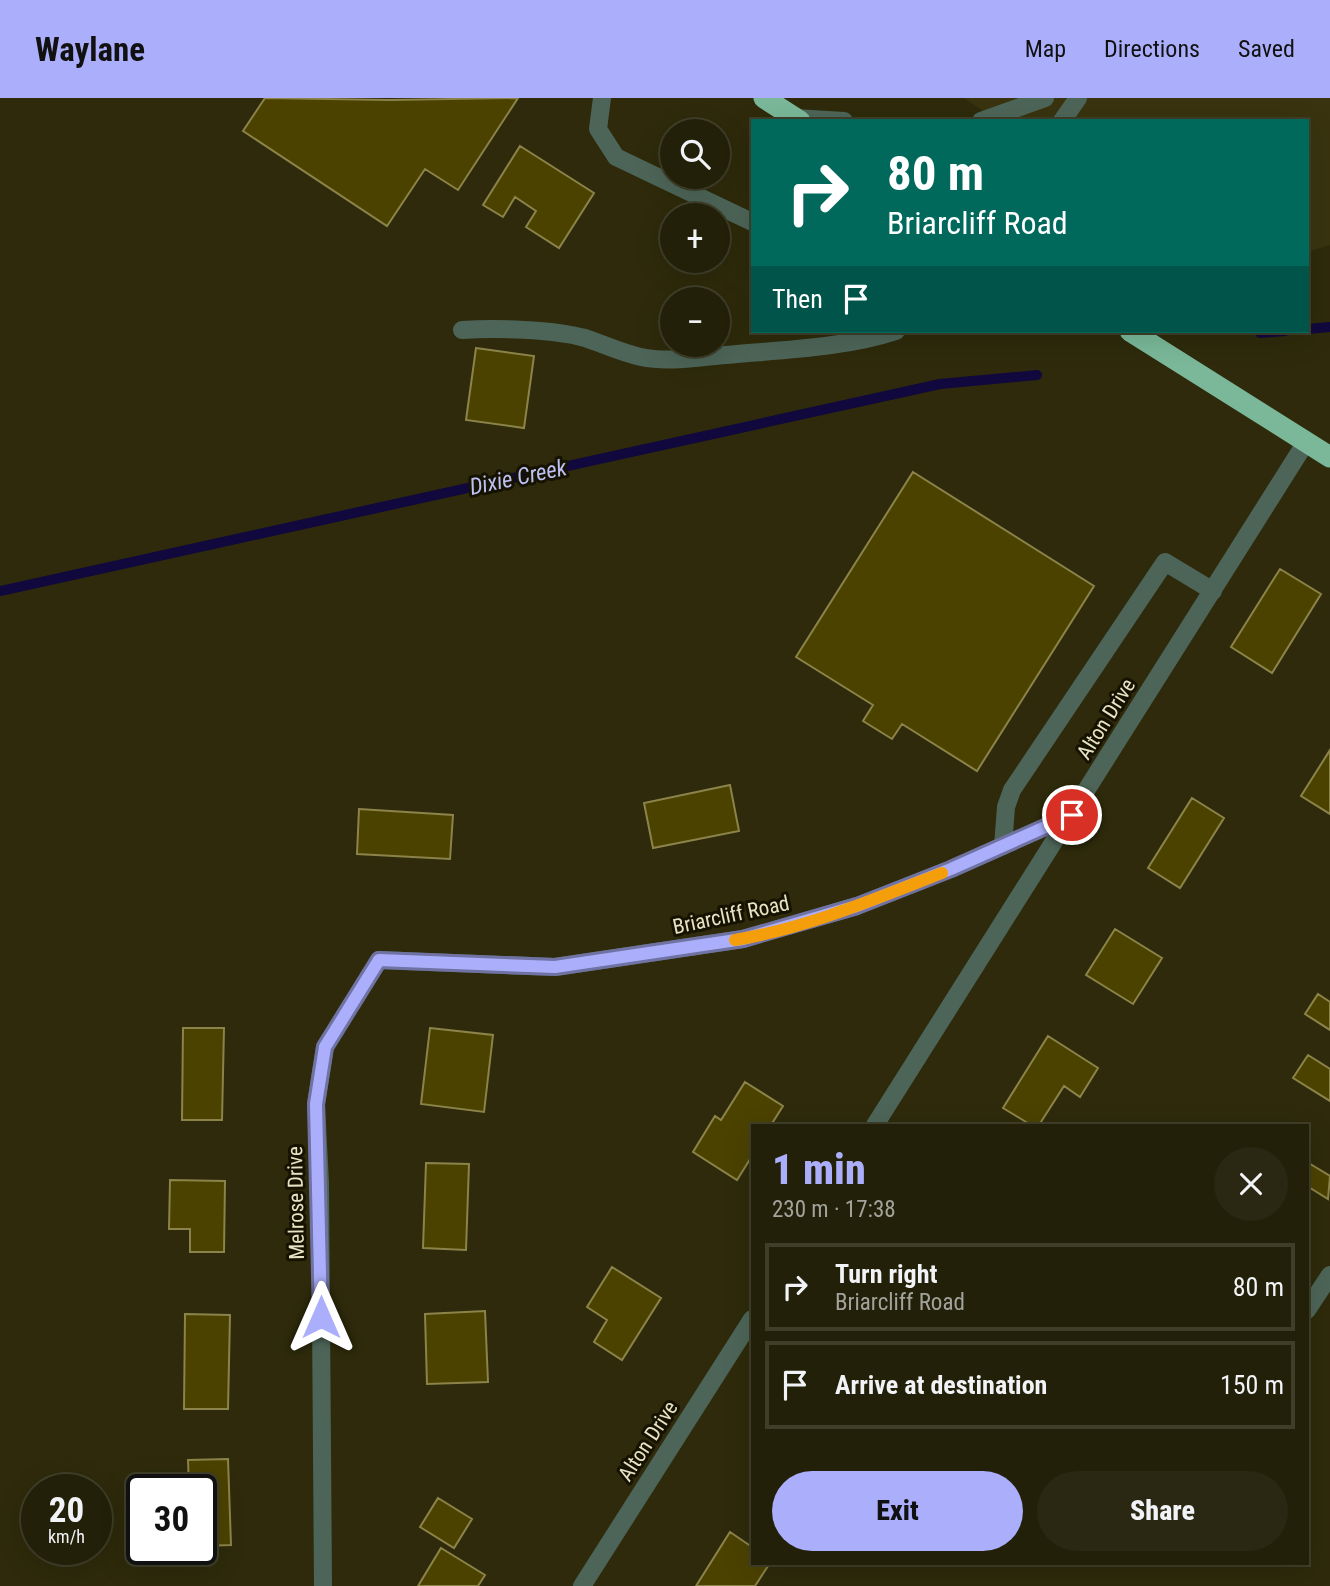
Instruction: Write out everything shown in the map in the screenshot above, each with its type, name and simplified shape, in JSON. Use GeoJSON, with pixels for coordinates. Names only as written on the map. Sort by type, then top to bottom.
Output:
{"type":"FeatureCollection","features":[{"type":"Feature","properties":{"kind":"highway"},"geometry":{"type":"LineString","coordinates":[[764,98],[797,119]]}},
{"type":"Feature","properties":{"kind":"highway"},"geometry":{"type":"LineString","coordinates":[[1133,333],[1330,457]]}},
{"type":"Feature","properties":{"kind":"street"},"geometry":{"type":"LineString","coordinates":[[602,98],[598,129],[616,157],[751,222]]}},
{"type":"Feature","properties":{"kind":"street"},"geometry":{"type":"LineString","coordinates":[[987,119],[1045,98]]}},
{"type":"Feature","properties":{"kind":"street"},"geometry":{"type":"LineString","coordinates":[[1063,119],[1078,98]]}},
{"type":"Feature","properties":{"kind":"street"},"geometry":{"type":"LineString","coordinates":[[462,330],[492,328],[561,334],[584,338],[641,357],[670,360],[826,344],[890,333]]}},
{"type":"Feature","properties":{"kind":"street","name":"Alton Drive"},"geometry":{"type":"LineString","coordinates":[[876,1124],[1306,442]]}},
{"type":"Feature","properties":{"kind":"street"},"geometry":{"type":"LineString","coordinates":[[1003,846],[1006,807],[1012,790],[1165,562],[1213,591]]}},
{"type":"Feature","properties":{"kind":"street","name":"Briarcliff Road"},"geometry":{"type":"LineString","coordinates":[[379,960],[555,967],[743,939],[857,906],[1072,815]]}},
{"type":"Feature","properties":{"kind":"street","name":"Melrose Drive"},"geometry":{"type":"LineString","coordinates":[[323,1586],[320,1183],[316,1104],[325,1047],[379,960]]}},
{"type":"Feature","properties":{"kind":"street"},"geometry":{"type":"LineString","coordinates":[[1309,1307],[1330,1275]]}},
{"type":"Feature","properties":{"kind":"street","name":"Alton Drive"},"geometry":{"type":"LineString","coordinates":[[582,1586],[751,1321]]}},
{"type":"Feature","properties":{"kind":"shaded area"},"geometry":{"type":"Polygon","coordinates":[[[964,98],[1330,98],[1330,245],[1309,251],[1309,119],[995,119],[964,98]]]}},
{"type":"Feature","properties":{"kind":"building"},"geometry":{"type":"Polygon","coordinates":[[[265,98],[518,98],[458,190],[425,169],[387,226],[243,131],[265,98]]]}},
{"type":"Feature","properties":{"kind":"building"},"geometry":{"type":"Polygon","coordinates":[[[520,146],[594,193],[559,248],[526,227],[536,211],[515,197],[503,217],[483,205],[520,146]]]}},
{"type":"Feature","properties":{"kind":"building"},"geometry":{"type":"Polygon","coordinates":[[[476,348],[534,356],[524,428],[466,420],[476,348]]]}},
{"type":"Feature","properties":{"kind":"building"},"geometry":{"type":"Polygon","coordinates":[[[913,472],[1094,586],[977,771],[902,724],[892,739],[863,721],[873,705],[796,657],[913,472]]]}},
{"type":"Feature","properties":{"kind":"building"},"geometry":{"type":"Polygon","coordinates":[[[1280,569],[1321,594],[1272,673],[1231,647],[1280,569]]]}},
{"type":"Feature","properties":{"kind":"building"},"geometry":{"type":"Polygon","coordinates":[[[1330,750],[1330,814],[1301,796],[1330,750]]]}},
{"type":"Feature","properties":{"kind":"building"},"geometry":{"type":"Polygon","coordinates":[[[730,785],[739,831],[653,848],[644,803],[730,785]]]}},
{"type":"Feature","properties":{"kind":"building"},"geometry":{"type":"Polygon","coordinates":[[[1192,798],[1224,818],[1180,888],[1148,868],[1192,798]]]}},
{"type":"Feature","properties":{"kind":"building"},"geometry":{"type":"Polygon","coordinates":[[[359,809],[453,815],[450,859],[357,854],[359,809]]]}},
{"type":"Feature","properties":{"kind":"building"},"geometry":{"type":"Polygon","coordinates":[[[1115,929],[1162,958],[1133,1004],[1086,975],[1115,929]]]}},
{"type":"Feature","properties":{"kind":"building"},"geometry":{"type":"Polygon","coordinates":[[[1318,994],[1330,1002],[1330,1030],[1305,1014],[1318,994]]]}},
{"type":"Feature","properties":{"kind":"building"},"geometry":{"type":"Polygon","coordinates":[[[183,1028],[224,1028],[222,1120],[182,1120],[183,1028]]]}},
{"type":"Feature","properties":{"kind":"building"},"geometry":{"type":"Polygon","coordinates":[[[430,1028],[493,1035],[484,1112],[421,1104],[430,1028]]]}},
{"type":"Feature","properties":{"kind":"building"},"geometry":{"type":"Polygon","coordinates":[[[1048,1036],[1098,1068],[1080,1097],[1064,1086],[1040,1124],[1029,1124],[1003,1108],[1048,1036]]]}},
{"type":"Feature","properties":{"kind":"building"},"geometry":{"type":"Polygon","coordinates":[[[1308,1055],[1330,1069],[1330,1101],[1293,1078],[1308,1055]]]}},
{"type":"Feature","properties":{"kind":"building"},"geometry":{"type":"Polygon","coordinates":[[[745,1082],[783,1106],[772,1124],[751,1124],[751,1158],[737,1180],[693,1152],[715,1116],[721,1120],[745,1082]]]}},
{"type":"Feature","properties":{"kind":"building"},"geometry":{"type":"Polygon","coordinates":[[[426,1163],[469,1164],[466,1250],[423,1248],[426,1163]]]}},
{"type":"Feature","properties":{"kind":"building"},"geometry":{"type":"Polygon","coordinates":[[[1309,1163],[1330,1176],[1328,1199],[1309,1187],[1309,1163]]]}},
{"type":"Feature","properties":{"kind":"building"},"geometry":{"type":"Polygon","coordinates":[[[170,1180],[225,1181],[224,1252],[190,1252],[190,1229],[169,1229],[170,1180]]]}},
{"type":"Feature","properties":{"kind":"building"},"geometry":{"type":"Polygon","coordinates":[[[612,1267],[661,1298],[622,1360],[594,1342],[607,1320],[587,1307],[612,1267]]]}},
{"type":"Feature","properties":{"kind":"building"},"geometry":{"type":"Polygon","coordinates":[[[485,1311],[488,1382],[427,1384],[425,1314],[485,1311]]]}},
{"type":"Feature","properties":{"kind":"building"},"geometry":{"type":"Polygon","coordinates":[[[185,1314],[230,1315],[228,1409],[184,1409],[185,1314]]]}},
{"type":"Feature","properties":{"kind":"building"},"geometry":{"type":"Polygon","coordinates":[[[228,1459],[231,1545],[217,1545],[217,1474],[188,1474],[188,1460],[228,1459]]]}},
{"type":"Feature","properties":{"kind":"building"},"geometry":{"type":"Polygon","coordinates":[[[438,1498],[472,1519],[454,1548],[420,1527],[438,1498]]]}},
{"type":"Feature","properties":{"kind":"building"},"geometry":{"type":"Polygon","coordinates":[[[730,1532],[751,1546],[751,1565],[769,1565],[755,1586],[696,1586],[730,1532]]]}},
{"type":"Feature","properties":{"kind":"building"},"geometry":{"type":"Polygon","coordinates":[[[441,1548],[485,1575],[478,1586],[418,1586],[441,1548]]]}},
{"type":"Feature","properties":{"kind":"waterway","name":"Dixie Creek"},"geometry":{"type":"LineString","coordinates":[[1309,329],[1330,327]]}},
{"type":"Feature","properties":{"kind":"waterway","name":"Dixie Creek"},"geometry":{"type":"LineString","coordinates":[[0,591],[940,384],[1037,375]]}},
{"type":"Feature","properties":{"kind":"slow traffic"},"geometry":{"type":"LineString","coordinates":[[735,940],[795,926],[857,906],[942,873]]}},
{"type":"Feature","properties":{"kind":"route"},"geometry":{"type":"LineString","coordinates":[[321,1317],[320,1183],[316,1104],[325,1047],[379,960],[555,967],[743,939],[857,906],[951,869],[1072,815]]}}]}
